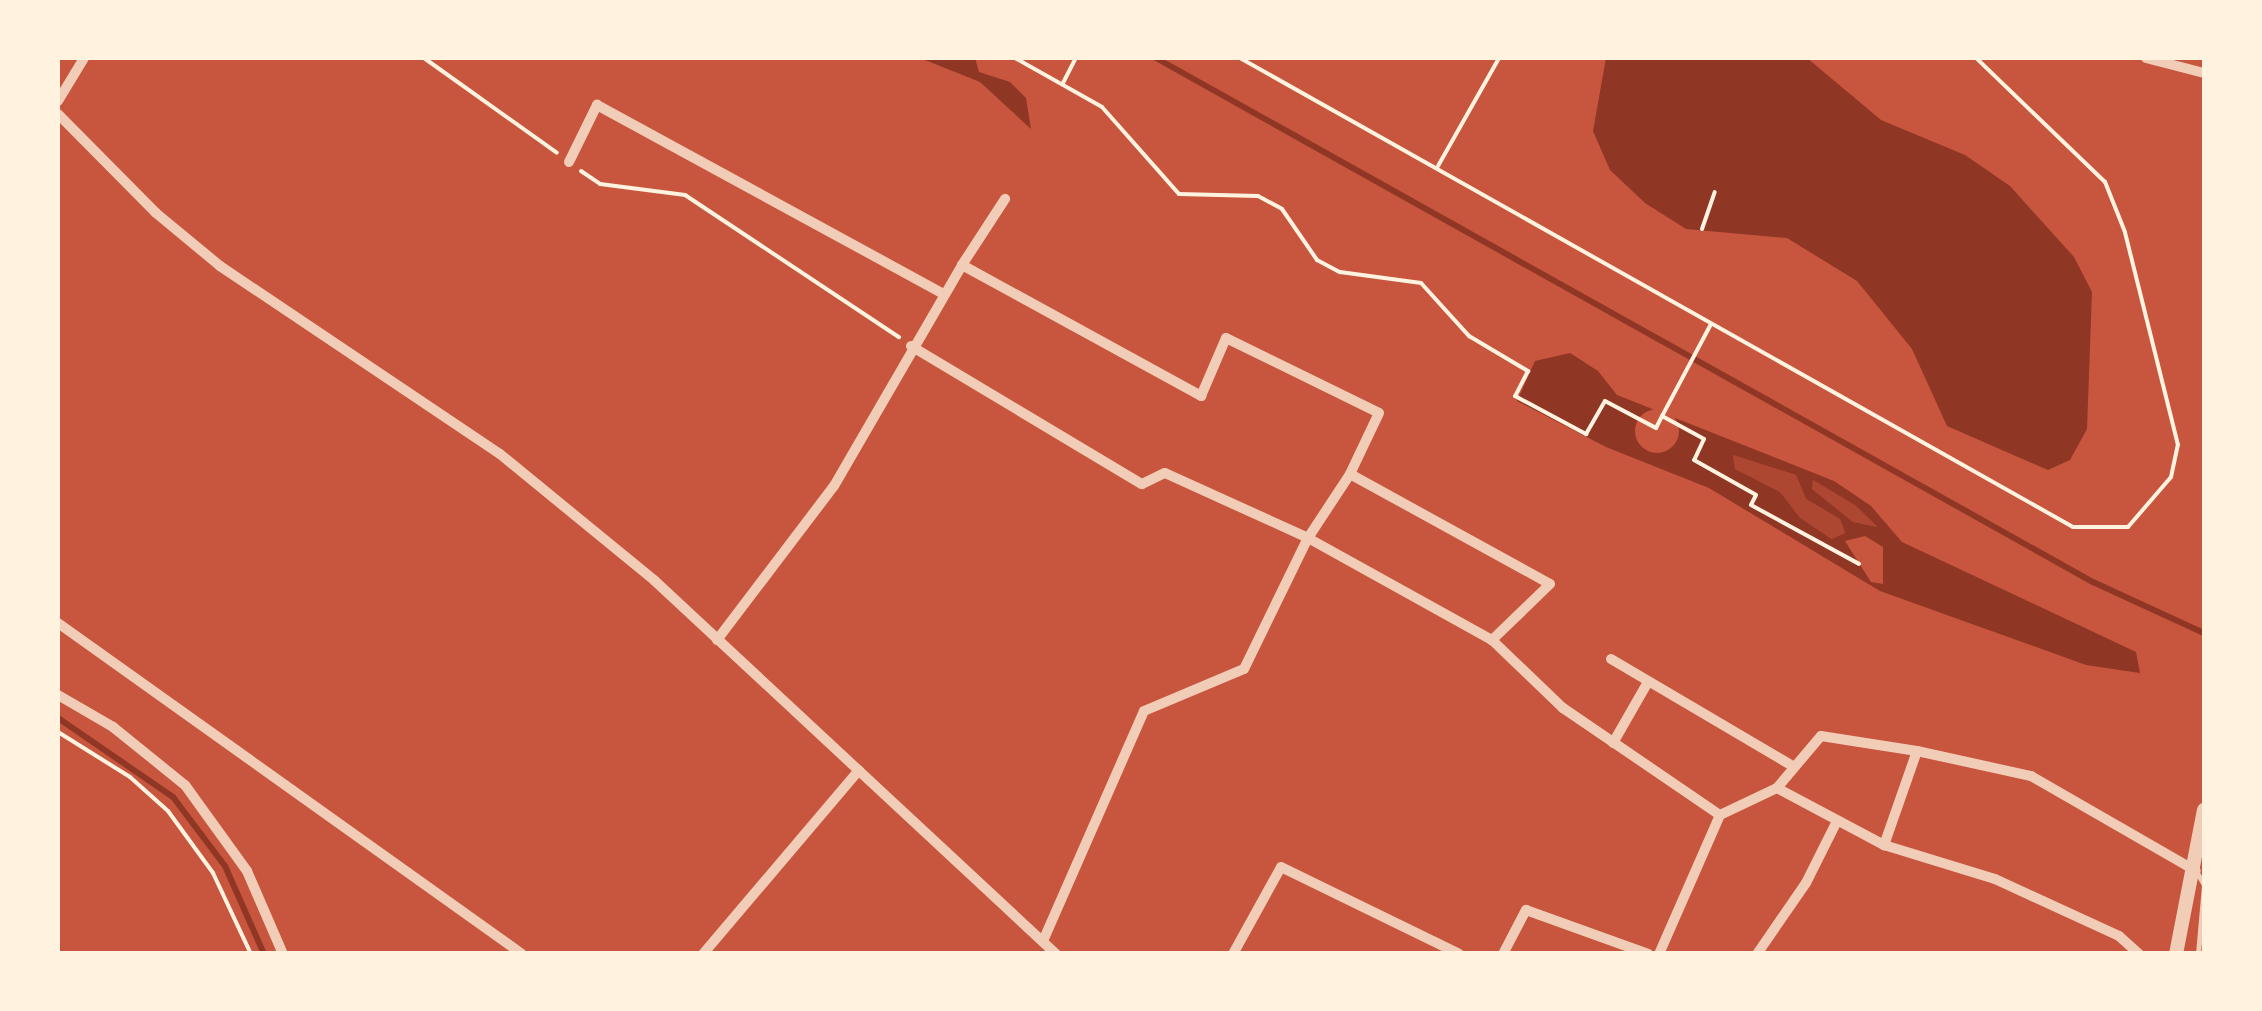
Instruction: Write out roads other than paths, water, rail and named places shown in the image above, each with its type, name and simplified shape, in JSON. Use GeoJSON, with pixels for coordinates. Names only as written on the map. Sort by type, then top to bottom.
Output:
{"type":"FeatureCollection","features":[{"type":"Feature","properties":{"kind":"street"},"geometry":{"type":"LineString","coordinates":[[58,101],[84,58]]}},
{"type":"Feature","properties":{"kind":"street"},"geometry":{"type":"LineString","coordinates":[[2146,58],[2204,73]]}},
{"type":"Feature","properties":{"kind":"street"},"geometry":{"type":"LineString","coordinates":[[569,162],[597,105],[944,294]]}},
{"type":"Feature","properties":{"kind":"street"},"geometry":{"type":"LineString","coordinates":[[58,114],[209,257],[500,454],[718,640],[1056,954]]}},
{"type":"Feature","properties":{"kind":"street"},"geometry":{"type":"LineString","coordinates":[[718,640],[834,486],[911,346],[1005,199]]}},
{"type":"Feature","properties":{"kind":"street"},"geometry":{"type":"LineString","coordinates":[[962,265],[1201,396],[1226,338],[1379,414],[1350,474],[1308,538],[1244,670],[1144,711],[1043,942]]}},
{"type":"Feature","properties":{"kind":"street"},"geometry":{"type":"LineString","coordinates":[[911,346],[1142,484],[1165,473],[1308,538],[1492,640],[1563,708],[1720,815]]}},
{"type":"Feature","properties":{"kind":"street"},"geometry":{"type":"LineString","coordinates":[[1350,474],[1550,584],[1492,640]]}},
{"type":"Feature","properties":{"kind":"street"},"geometry":{"type":"LineString","coordinates":[[58,624],[522,954]]}},
{"type":"Feature","properties":{"kind":"street"},"geometry":{"type":"LineString","coordinates":[[1611,659],[1794,767]]}},
{"type":"Feature","properties":{"kind":"street"},"geometry":{"type":"LineString","coordinates":[[1613,743],[1648,682]]}},
{"type":"Feature","properties":{"kind":"street"},"geometry":{"type":"LineString","coordinates":[[58,695],[122,733],[194,796],[246,870],[283,954]]}},
{"type":"Feature","properties":{"kind":"street"},"geometry":{"type":"LineString","coordinates":[[1659,954],[1720,815],[1776,788],[1821,736],[1917,751],[2031,776],[2196,870]]}},
{"type":"Feature","properties":{"kind":"street"},"geometry":{"type":"LineString","coordinates":[[1884,846],[1917,751]]}},
{"type":"Feature","properties":{"kind":"street"},"geometry":{"type":"LineString","coordinates":[[703,954],[859,770]]}},
{"type":"Feature","properties":{"kind":"street"},"geometry":{"type":"LineString","coordinates":[[1776,788],[1884,846],[1995,879],[2119,936],[2139,954]]}},
{"type":"Feature","properties":{"kind":"street"},"geometry":{"type":"LineString","coordinates":[[2176,954],[2196,870],[2204,810]]}},
{"type":"Feature","properties":{"kind":"street"},"geometry":{"type":"LineString","coordinates":[[1756,954],[1806,883],[1837,821]]}},
{"type":"Feature","properties":{"kind":"street"},"geometry":{"type":"LineString","coordinates":[[1234,954],[1281,866],[1459,954]]}},
{"type":"Feature","properties":{"kind":"street"},"geometry":{"type":"LineString","coordinates":[[1503,954],[1526,910],[1648,954]]}},
{"type":"Feature","properties":{"kind":"lane"},"geometry":{"type":"LineString","coordinates":[[2196,870],[2204,885],[2198,954]]}},
{"type":"Feature","properties":{"kind":"waterway"},"geometry":{"type":"LineString","coordinates":[[1156,58],[2093,582],[2204,633]]}},
{"type":"Feature","properties":{"kind":"waterway"},"geometry":{"type":"LineString","coordinates":[[58,718],[173,797],[225,866],[264,954]]}}]}
